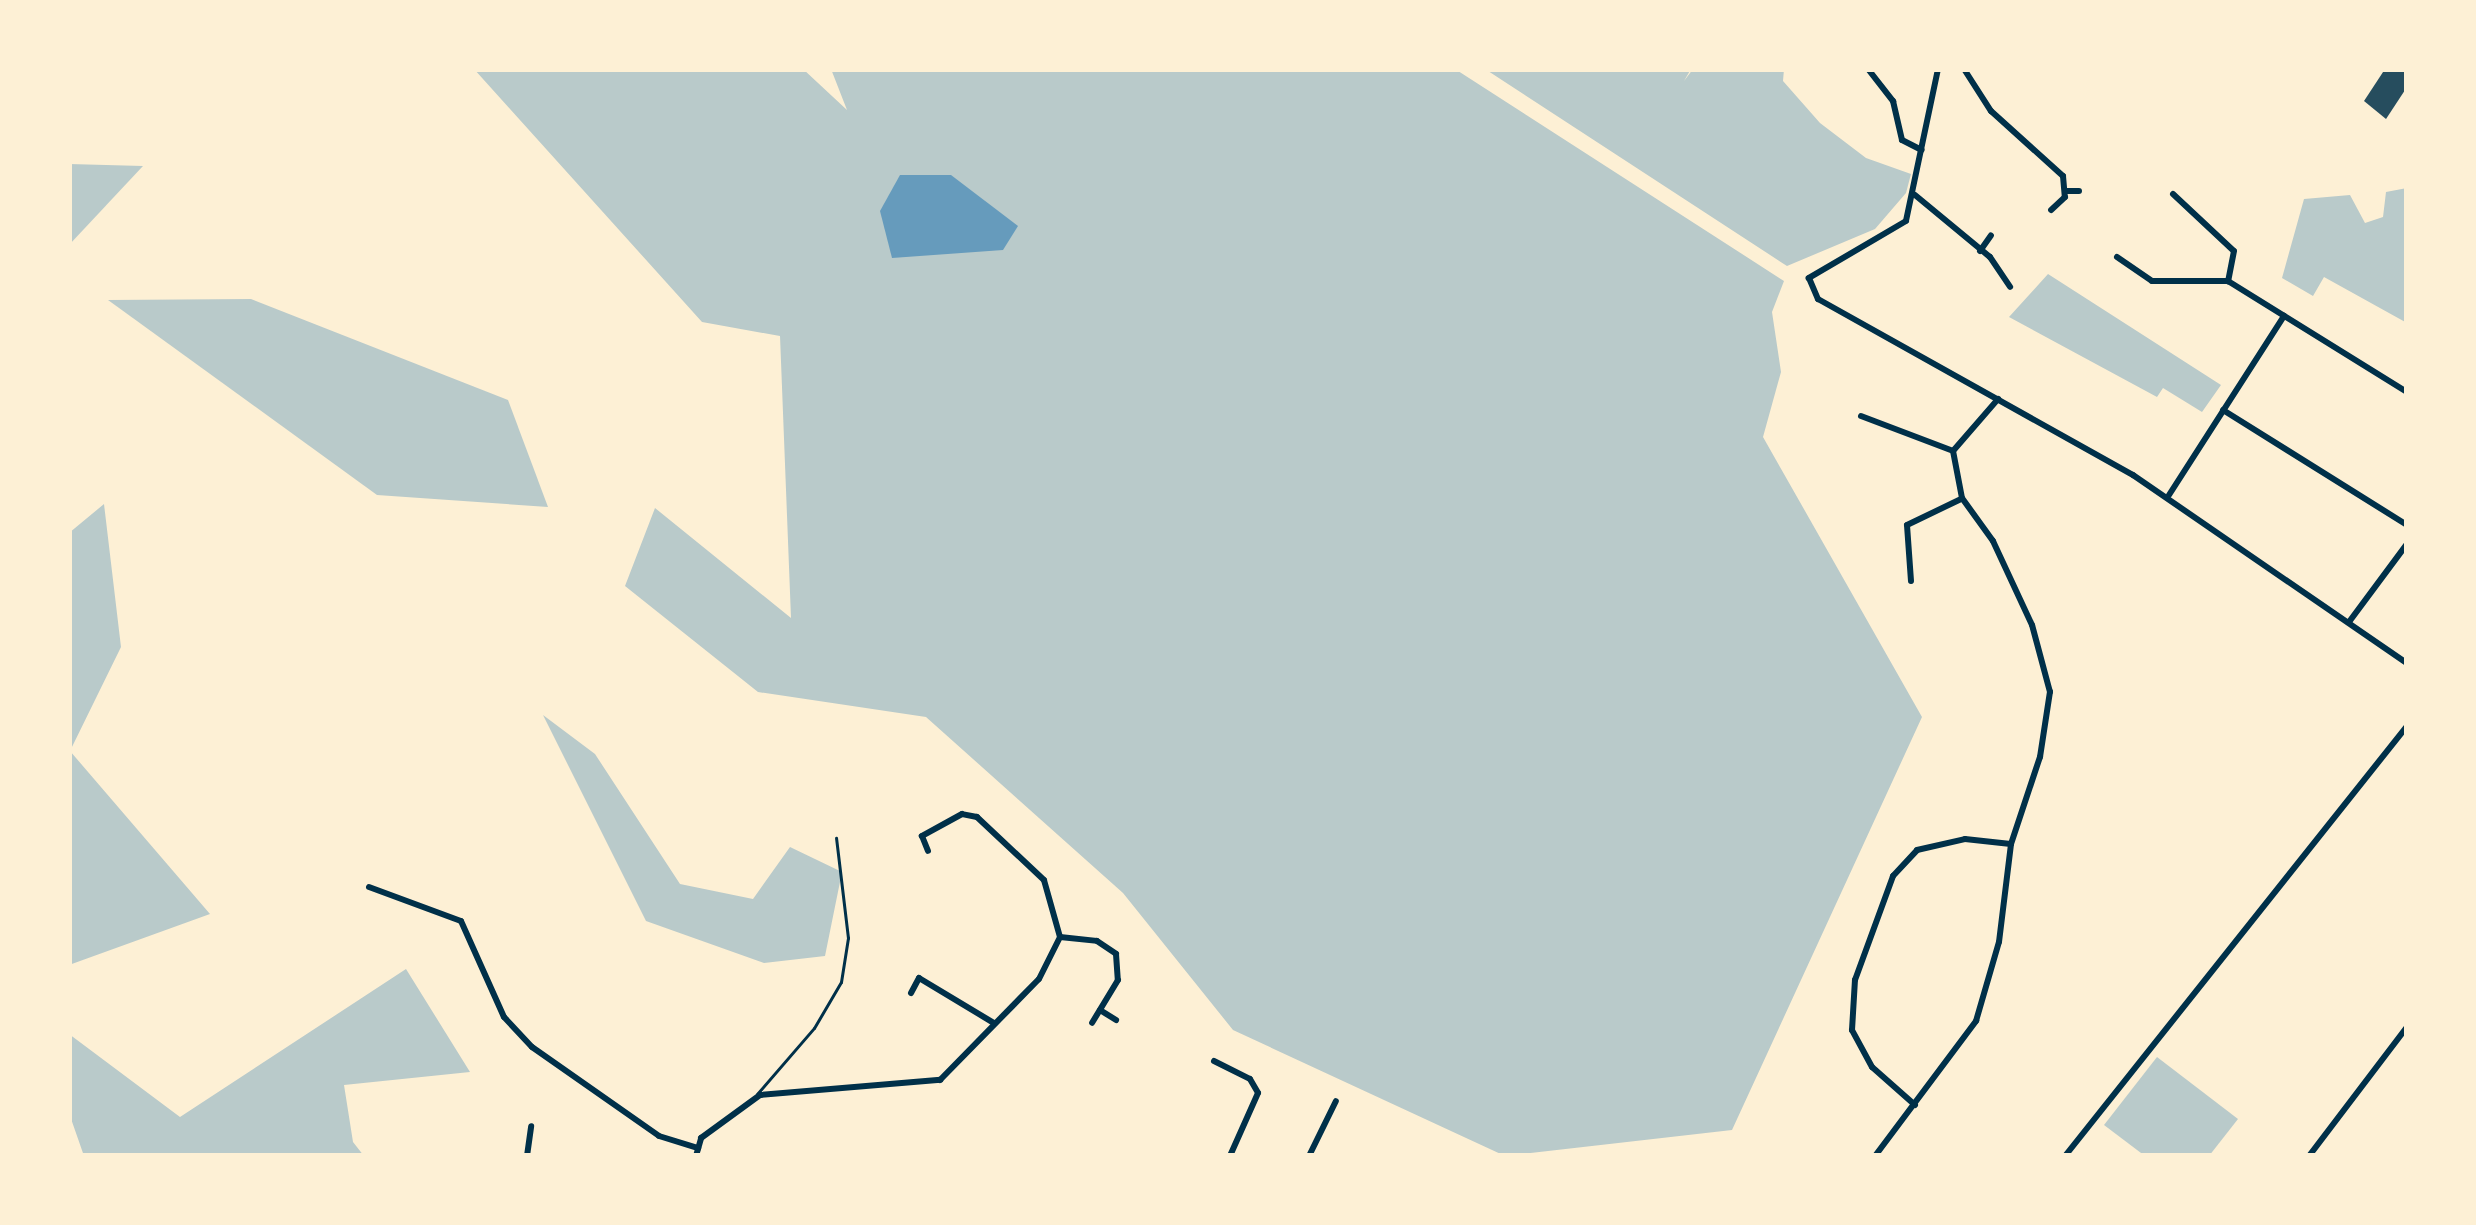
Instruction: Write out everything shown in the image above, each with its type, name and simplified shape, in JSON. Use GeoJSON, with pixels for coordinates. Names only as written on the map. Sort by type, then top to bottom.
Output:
{"type":"FeatureCollection","features":[{"type":"Feature","properties":{"kind":"street"},"geometry":{"type":"LineString","coordinates":[[1868,69],[1892,101],[1902,140],[1923,151]]}},
{"type":"Feature","properties":{"kind":"street"},"geometry":{"type":"LineString","coordinates":[[1938,69],[1906,221],[1809,278],[1825,307],[2168,497],[2407,663]]}},
{"type":"Feature","properties":{"kind":"street"},"geometry":{"type":"LineString","coordinates":[[1964,69],[1991,112],[2054,166],[2065,191]]}},
{"type":"Feature","properties":{"kind":"street"},"geometry":{"type":"LineString","coordinates":[[2065,191],[2079,191]]}},
{"type":"Feature","properties":{"kind":"street"},"geometry":{"type":"LineString","coordinates":[[2051,210],[2065,191]]}},
{"type":"Feature","properties":{"kind":"street"},"geometry":{"type":"LineString","coordinates":[[2173,194],[2234,251],[2228,281]]}},
{"type":"Feature","properties":{"kind":"street"},"geometry":{"type":"LineString","coordinates":[[1915,195],[1980,251],[2010,287]]}},
{"type":"Feature","properties":{"kind":"street"},"geometry":{"type":"LineString","coordinates":[[1980,251],[1991,235]]}},
{"type":"Feature","properties":{"kind":"street"},"geometry":{"type":"LineString","coordinates":[[2117,256],[2152,280],[2228,281],[2407,392]]}},
{"type":"Feature","properties":{"kind":"street"},"geometry":{"type":"LineString","coordinates":[[2168,497],[2284,316]]}},
{"type":"Feature","properties":{"kind":"street"},"geometry":{"type":"LineString","coordinates":[[1953,451],[1998,399]]}},
{"type":"Feature","properties":{"kind":"street"},"geometry":{"type":"LineString","coordinates":[[2223,410],[2407,525]]}},
{"type":"Feature","properties":{"kind":"street"},"geometry":{"type":"LineString","coordinates":[[1861,416],[1953,451]]}},
{"type":"Feature","properties":{"kind":"street"},"geometry":{"type":"LineString","coordinates":[[1876,1156],[1976,1021],[2000,942],[2011,844],[2040,757],[2050,692],[2032,625],[1993,541],[1962,498],[1953,451]]}},
{"type":"Feature","properties":{"kind":"street"},"geometry":{"type":"LineString","coordinates":[[1911,581],[1907,525],[1962,498]]}},
{"type":"Feature","properties":{"kind":"street"},"geometry":{"type":"LineString","coordinates":[[2349,622],[2407,544]]}},
{"type":"Feature","properties":{"kind":"street"},"geometry":{"type":"LineString","coordinates":[[2065,1156],[2407,726]]}},
{"type":"Feature","properties":{"kind":"street"},"geometry":{"type":"LineString","coordinates":[[369,886],[461,921],[504,1017],[532,1047],[659,1136],[697,1152],[718,1121],[778,1090],[927,1085],[954,1071],[1039,979],[1060,937],[1044,880],[977,817],[962,814],[922,836],[928,850]]}},
{"type":"Feature","properties":{"kind":"street"},"geometry":{"type":"LineString","coordinates":[[1915,1105],[1872,1067],[1852,1030],[1855,980],[1893,876],[1917,850],[1965,839],[2011,844]]}},
{"type":"Feature","properties":{"kind":"street"},"geometry":{"type":"LineString","coordinates":[[1060,937],[1097,941],[1117,954],[1118,980],[1092,1023]]}},
{"type":"Feature","properties":{"kind":"street"},"geometry":{"type":"LineString","coordinates":[[911,993],[919,977],[994,1023]]}},
{"type":"Feature","properties":{"kind":"street"},"geometry":{"type":"LineString","coordinates":[[1100,1010],[1116,1020]]}},
{"type":"Feature","properties":{"kind":"street"},"geometry":{"type":"LineString","coordinates":[[2309,1156],[2407,1027]]}},
{"type":"Feature","properties":{"kind":"street"},"geometry":{"type":"LineString","coordinates":[[1214,1061],[1250,1079],[1258,1093],[1230,1156]]}},
{"type":"Feature","properties":{"kind":"street"},"geometry":{"type":"LineString","coordinates":[[1309,1156],[1336,1101]]}},
{"type":"Feature","properties":{"kind":"street"},"geometry":{"type":"LineString","coordinates":[[526,1156],[531,1126]]}},
{"type":"Feature","properties":{"kind":"lane"},"geometry":{"type":"LineString","coordinates":[[751,1101],[814,1028],[841,982],[848,938],[836,838]]}},
{"type":"Feature","properties":{"kind":"shaded area"},"geometry":{"type":"Polygon","coordinates":[[[474,69],[803,69],[847,110],[831,69],[1455,69],[1784,281],[1772,312],[1781,372],[1763,437],[1922,717],[1732,1130],[1505,1156],[1233,1030],[1123,893],[926,717],[758,692],[625,586],[655,508],[791,618],[780,336],[702,322],[474,69]]]}},
{"type":"Feature","properties":{"kind":"shaded area"},"geometry":{"type":"Polygon","coordinates":[[[1485,69],[1691,69],[1684,81],[1693,69],[1784,69],[1783,81],[1820,123],[1866,158],[1911,174],[1906,193],[1875,229],[1787,266],[1485,69]]]}},
{"type":"Feature","properties":{"kind":"shaded area"},"geometry":{"type":"Polygon","coordinates":[[[69,164],[143,166],[69,245],[69,164]]]}},
{"type":"Feature","properties":{"kind":"shaded area"},"geometry":{"type":"Polygon","coordinates":[[[2407,188],[2407,323],[2324,277],[2313,296],[2282,278],[2304,199],[2350,195],[2365,223],[2383,217],[2386,192],[2407,188]]]}},
{"type":"Feature","properties":{"kind":"shaded area"},"geometry":{"type":"Polygon","coordinates":[[[2048,274],[2221,385],[2202,412],[2163,388],[2157,397],[2009,317],[2048,274]]]}},
{"type":"Feature","properties":{"kind":"shaded area"},"geometry":{"type":"Polygon","coordinates":[[[251,299],[508,400],[548,507],[377,495],[108,300],[251,299]]]}},
{"type":"Feature","properties":{"kind":"shaded area"},"geometry":{"type":"Polygon","coordinates":[[[104,504],[121,647],[70,751],[210,914],[69,965],[69,533],[104,504]]]}},
{"type":"Feature","properties":{"kind":"shaded area"},"geometry":{"type":"Polygon","coordinates":[[[543,715],[595,754],[680,884],[753,899],[790,847],[842,872],[825,956],[764,963],[646,921],[543,715]]]}},
{"type":"Feature","properties":{"kind":"shaded area"},"geometry":{"type":"Polygon","coordinates":[[[406,969],[470,1072],[344,1085],[353,1142],[364,1156],[84,1156],[69,1113],[69,1034],[180,1117],[406,969]]]}},
{"type":"Feature","properties":{"kind":"shaded area"},"geometry":{"type":"Polygon","coordinates":[[[2157,1057],[2238,1119],[2209,1156],[2145,1156],[2104,1125],[2157,1057]]]}},
{"type":"Feature","properties":{"kind":"water"},"geometry":{"type":"Polygon","coordinates":[[[900,175],[951,175],[1018,226],[1003,250],[892,258],[880,211],[900,175]]]}},
{"type":"Feature","properties":{"kind":"building"},"geometry":{"type":"Polygon","coordinates":[[[2385,69],[2407,70],[2407,87],[2386,119],[2364,101],[2385,69]]]}}]}
